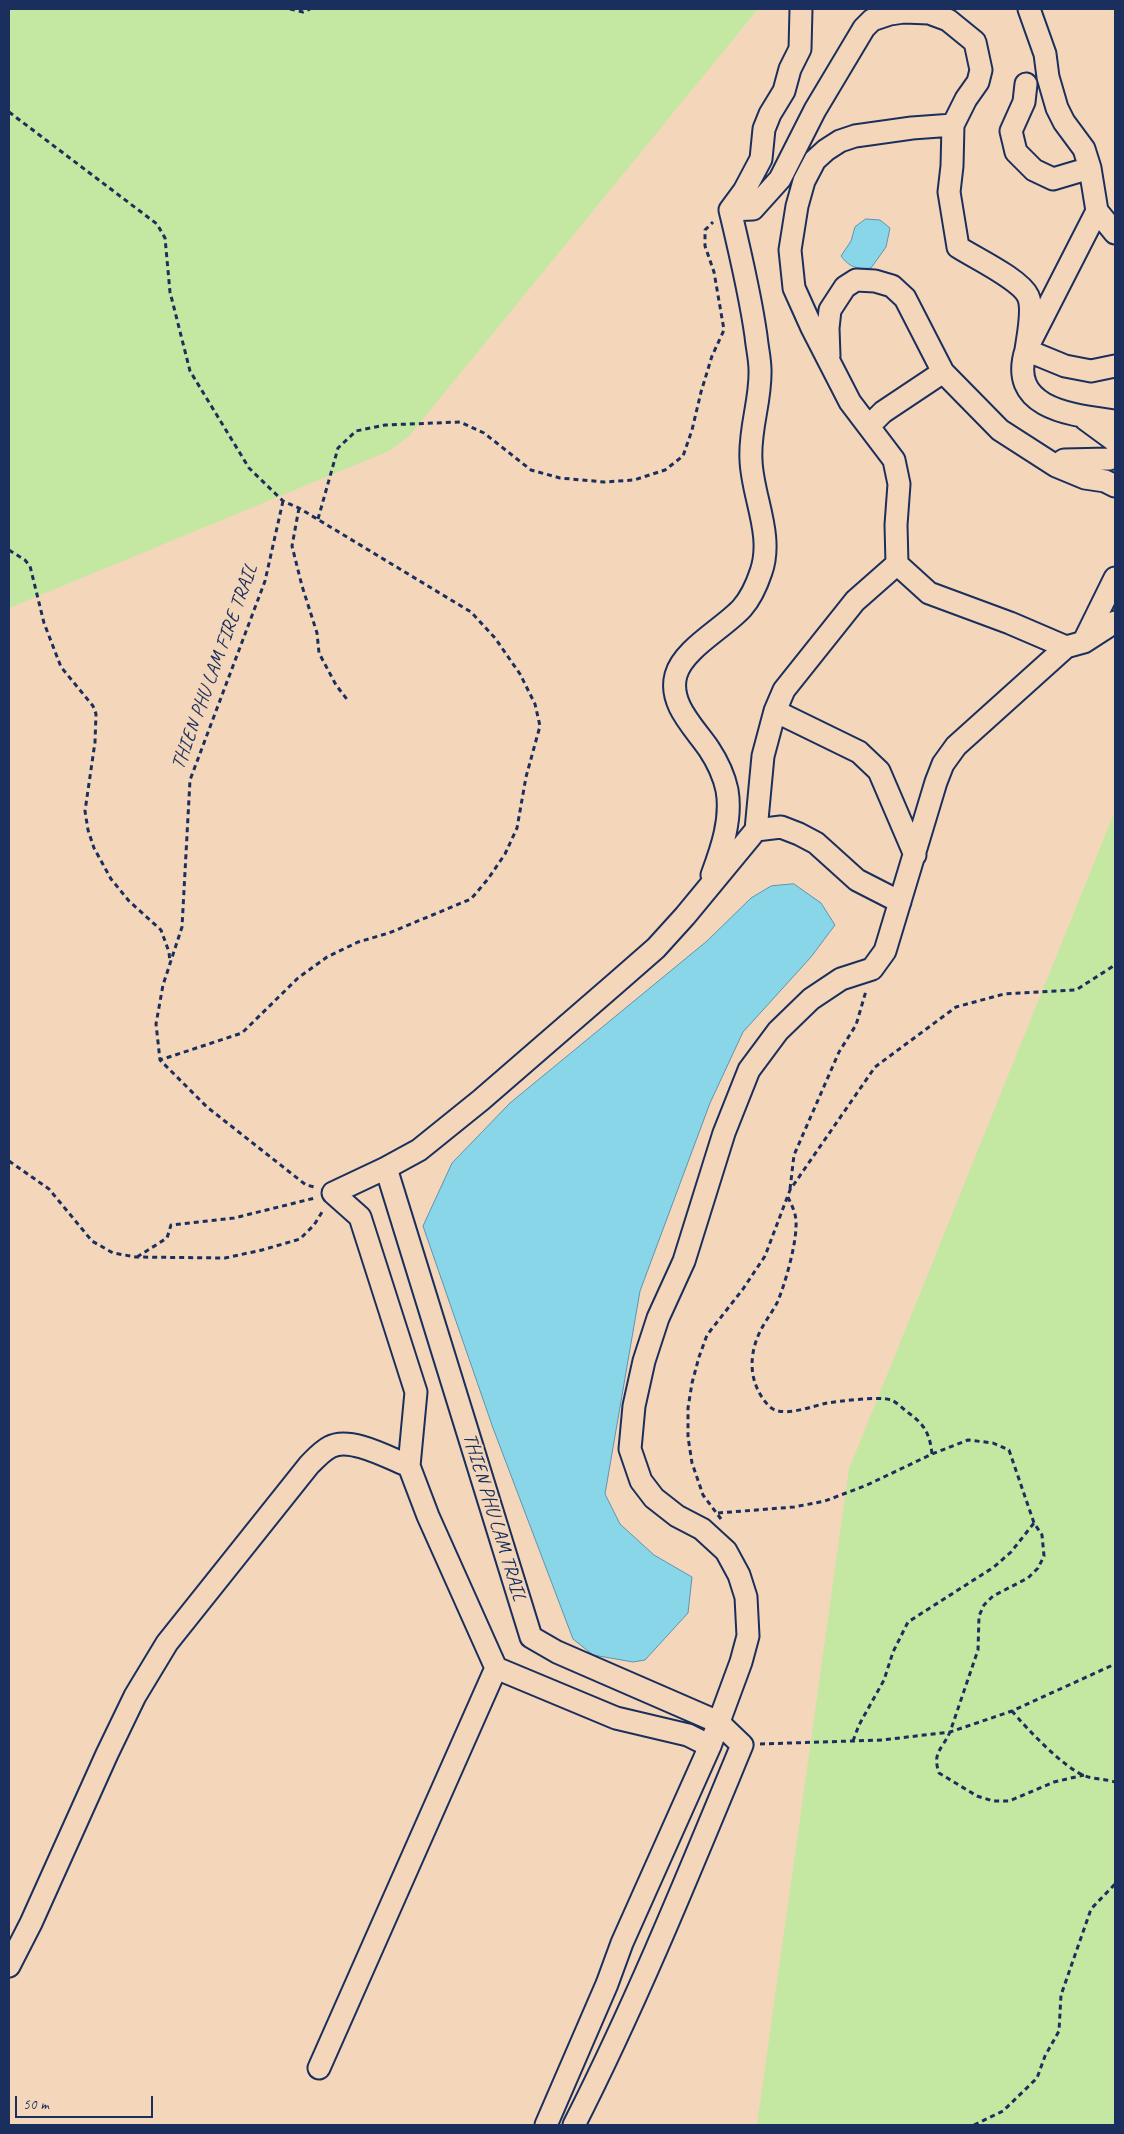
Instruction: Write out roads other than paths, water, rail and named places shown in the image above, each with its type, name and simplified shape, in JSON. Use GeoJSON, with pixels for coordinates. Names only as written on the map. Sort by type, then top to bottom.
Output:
{"type":"FeatureCollection","features":[{"type":"Feature","properties":{"kind":"street"},"geometry":{"type":"LineString","coordinates":[[730,210],[744,191],[760,159],[764,129],[770,114],[784,91],[790,69],[800,49],[801,9]]}},
{"type":"Feature","properties":{"kind":"street"},"geometry":{"type":"LineString","coordinates":[[1029,9],[1045,54],[1048,77],[1057,108],[1064,122],[1084,149],[1090,168],[1097,211],[1115,233]]}},
{"type":"Feature","properties":{"kind":"street"},"geometry":{"type":"LineString","coordinates":[[730,210],[753,208],[780,179],[815,110],[858,37],[872,20],[904,12],[940,16],[960,28],[975,42],[981,70],[978,82],[966,98],[953,125],[949,192],[958,248],[1007,275],[1028,296],[1030,317],[1026,350]]}},
{"type":"Feature","properties":{"kind":"street"},"geometry":{"type":"LineString","coordinates":[[1026,84],[1024,102],[1011,131],[1016,152],[1034,170],[1053,179],[1090,168]]}},
{"type":"Feature","properties":{"kind":"street"},"geometry":{"type":"LineString","coordinates":[[953,125],[912,128],[854,136],[840,141],[816,160],[804,181],[797,206],[790,250],[790,270],[794,288],[850,402],[894,460],[899,484],[896,525],[897,564],[929,593],[1010,623],[1075,644]]}},
{"type":"Feature","properties":{"kind":"street"},"geometry":{"type":"LineString","coordinates":[[706,890],[724,842],[728,809],[727,790],[716,762],[681,710],[676,691],[676,675],[684,660],[743,607],[762,570],[765,535],[753,485],[751,460],[751,434],[758,401],[760,370],[749,285],[730,210]]}},
{"type":"Feature","properties":{"kind":"street"},"geometry":{"type":"LineString","coordinates":[[1097,211],[1026,350],[1022,363],[1029,391],[1048,408],[1080,416],[1115,421]]}},
{"type":"Feature","properties":{"kind":"street"},"geometry":{"type":"LineString","coordinates":[[829,359],[828,328],[830,310],[845,287],[856,280],[875,281],[892,286],[905,298],[943,372],[1000,430],[1056,466],[1085,478],[1105,481],[1115,486]]}},
{"type":"Feature","properties":{"kind":"street"},"geometry":{"type":"LineString","coordinates":[[1026,350],[1065,366],[1091,372],[1115,366]]}},
{"type":"Feature","properties":{"kind":"street"},"geometry":{"type":"LineString","coordinates":[[869,426],[883,412],[943,372]]}},
{"type":"Feature","properties":{"kind":"street"},"geometry":{"type":"LineString","coordinates":[[1080,416],[1115,442]]}},
{"type":"Feature","properties":{"kind":"street"},"geometry":{"type":"LineString","coordinates":[[1056,466],[1064,460],[1108,459],[1115,457]]}},
{"type":"Feature","properties":{"kind":"street"},"geometry":{"type":"LineString","coordinates":[[710,1746],[688,1735],[616,1718],[496,1668],[428,1516],[408,1466],[416,1392],[360,1217],[333,1193],[419,1150],[561,1032],[656,948],[756,830],[763,756],[775,711],[784,690],[855,601],[897,564]]}},
{"type":"Feature","properties":{"kind":"street"},"geometry":{"type":"LineString","coordinates":[[1075,644],[1115,578]]}},
{"type":"Feature","properties":{"kind":"street"},"geometry":{"type":"LineString","coordinates":[[546,2125],[607,1984],[622,1942],[710,1746],[741,1662],[748,1636],[746,1597],[739,1574],[726,1551],[702,1529],[677,1516],[654,1498],[641,1481],[630,1449],[634,1406],[644,1361],[658,1318],[684,1261],[724,1133],[749,1070],[778,1031],[811,999],[840,979],[872,969],[885,951],[943,764],[956,746],[1075,644],[1115,622]]}},
{"type":"Feature","properties":{"kind":"street"},"geometry":{"type":"LineString","coordinates":[[775,711],[859,752],[879,771],[916,855]]}},
{"type":"Feature","properties":{"kind":"street"},"geometry":{"type":"LineString","coordinates":[[756,830],[781,827],[799,834],[816,843],[857,880],[900,902]]}},
{"type":"Feature","properties":{"kind":"street","name":"THIEN PHU LAM TRAIL"},"geometry":{"type":"LineString","coordinates":[[386,1168],[531,1636],[557,1652],[718,1722],[742,1745],[667,1928],[600,2074],[574,2125]]}},
{"type":"Feature","properties":{"kind":"street"},"geometry":{"type":"LineString","coordinates":[[9,1966],[31,1923],[135,1696],[167,1643],[214,1583],[309,1465],[330,1446],[346,1444],[367,1449],[408,1466]]}},
{"type":"Feature","properties":{"kind":"street"},"geometry":{"type":"LineString","coordinates":[[319,2068],[496,1668]]}},
{"type":"Feature","properties":{"kind":"water"},"geometry":{"type":"Polygon","coordinates":[[[866,219],[880,220],[890,228],[886,247],[871,268],[858,268],[848,263],[841,256],[851,241],[855,227],[866,219]]]}},
{"type":"Feature","properties":{"kind":"water"},"geometry":{"type":"Polygon","coordinates":[[[794,884],[821,903],[835,925],[811,957],[743,1032],[710,1103],[640,1291],[605,1494],[620,1524],[654,1555],[692,1577],[688,1613],[645,1660],[633,1662],[593,1655],[573,1639],[493,1428],[423,1226],[452,1163],[510,1103],[707,941],[751,898],[771,886],[794,884]]]}}]}
